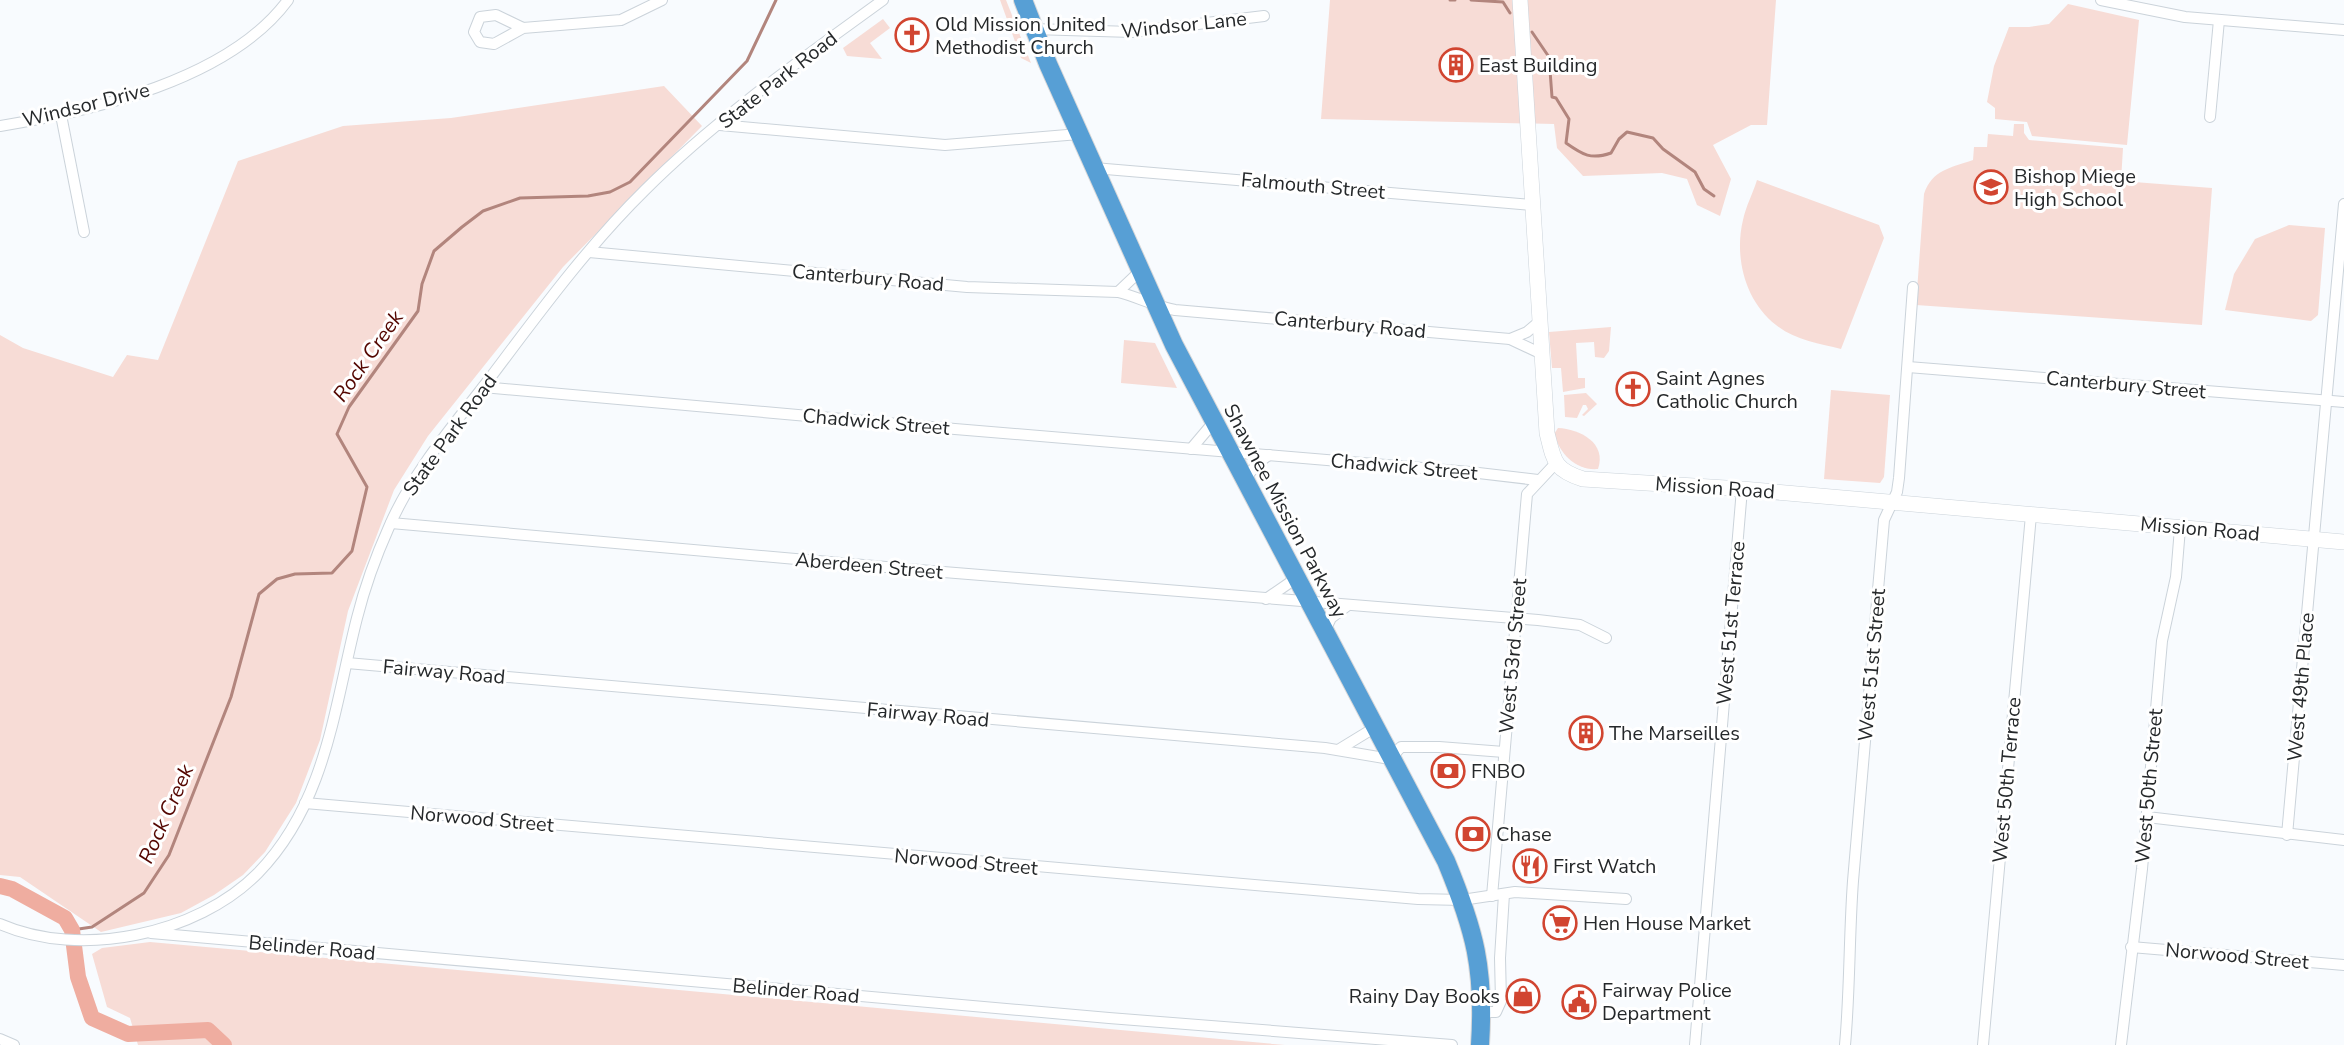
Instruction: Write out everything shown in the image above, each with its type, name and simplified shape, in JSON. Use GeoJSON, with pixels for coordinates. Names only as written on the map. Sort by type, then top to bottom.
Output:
{"type":"FeatureCollection","features":[{"type":"Feature","properties":{"kind":"highway","name":"Shawnee Mission Parkway"},"geometry":{"type":"LineString","coordinates":[[1023,0],[1078,134],[1156,307],[1243,481],[1446,861],[1462,900],[1476,945],[1482,1012],[1480,1045]]}},
{"type":"Feature","properties":{"kind":"main road"},"geometry":{"type":"LineString","coordinates":[[1520,0],[1547,433],[1556,464]]}},
{"type":"Feature","properties":{"kind":"main road","name":"Mission Road"},"geometry":{"type":"LineString","coordinates":[[1556,464],[1567,474],[1583,479],[1742,489],[2344,542]]}},
{"type":"Feature","properties":{"kind":"street","name":"Windsor Drive"},"geometry":{"type":"LineString","coordinates":[[0,126],[61,115],[132,96],[186,75],[267,24],[288,0]]}},
{"type":"Feature","properties":{"kind":"street"},"geometry":{"type":"LineString","coordinates":[[523,28],[621,20],[662,0]]}},
{"type":"Feature","properties":{"kind":"street","name":"State Park Road"},"geometry":{"type":"LineString","coordinates":[[0,924],[22,934],[63,941],[101,939],[180,924],[238,890],[273,856],[305,803],[329,746],[364,591],[391,523],[427,460],[589,252],[644,190],[720,125],[883,0]]}},
{"type":"Feature","properties":{"kind":"street"},"geometry":{"type":"LineString","coordinates":[[2101,0],[2137,9],[2219,20],[2344,30]]}},
{"type":"Feature","properties":{"kind":"street","name":"Windsor Lane"},"geometry":{"type":"LineString","coordinates":[[1033,28],[1132,32],[1264,16]]}},
{"type":"Feature","properties":{"kind":"street"},"geometry":{"type":"LineString","coordinates":[[2210,117],[2219,20]]}},
{"type":"Feature","properties":{"kind":"street"},"geometry":{"type":"LineString","coordinates":[[61,115],[84,232]]}},
{"type":"Feature","properties":{"kind":"street"},"geometry":{"type":"LineString","coordinates":[[720,125],[945,145],[1078,134]]}},
{"type":"Feature","properties":{"kind":"street","name":"Falmouth Street"},"geometry":{"type":"LineString","coordinates":[[1094,168],[1533,205]]}},
{"type":"Feature","properties":{"kind":"street"},"geometry":{"type":"LineString","coordinates":[[2315,539],[2344,204]]}},
{"type":"Feature","properties":{"kind":"street","name":"Canterbury Road"},"geometry":{"type":"LineString","coordinates":[[589,252],[967,287],[1118,292],[1134,296],[1156,307],[1510,339],[1542,354]]}},
{"type":"Feature","properties":{"kind":"street"},"geometry":{"type":"LineString","coordinates":[[1118,292],[1139,272]]}},
{"type":"Feature","properties":{"kind":"street","name":"West 51st Street"},"geometry":{"type":"LineString","coordinates":[[1845,1045],[1851,985],[1849,938],[1884,520],[1892,503],[1899,478],[1913,287]]}},
{"type":"Feature","properties":{"kind":"street"},"geometry":{"type":"LineString","coordinates":[[1510,339],[1527,333],[1540,321]]}},
{"type":"Feature","properties":{"kind":"street","name":"Canterbury Street"},"geometry":{"type":"LineString","coordinates":[[1908,367],[2344,402]]}},
{"type":"Feature","properties":{"kind":"street","name":"Chadwick Street"},"geometry":{"type":"LineString","coordinates":[[483,387],[1470,472],[1538,480]]}},
{"type":"Feature","properties":{"kind":"street"},"geometry":{"type":"LineString","coordinates":[[1191,449],[1213,423]]}},
{"type":"Feature","properties":{"kind":"street"},"geometry":{"type":"LineString","coordinates":[[1243,481],[1259,462],[1270,455]]}},
{"type":"Feature","properties":{"kind":"street","name":"West 53rd Street"},"geometry":{"type":"LineString","coordinates":[[1492,896],[1527,494],[1538,480],[1556,464]]}},
{"type":"Feature","properties":{"kind":"street","name":"West 51st Terrace"},"geometry":{"type":"LineString","coordinates":[[1695,1045],[1742,489]]}},
{"type":"Feature","properties":{"kind":"street","name":"West 50th Terrace"},"geometry":{"type":"LineString","coordinates":[[1983,1045],[2031,515]]}},
{"type":"Feature","properties":{"kind":"street","name":"Aberdeen Street"},"geometry":{"type":"LineString","coordinates":[[391,523],[1347,606],[1516,618],[1568,623],[1606,638]]}},
{"type":"Feature","properties":{"kind":"street","name":"West 50th Street"},"geometry":{"type":"LineString","coordinates":[[2121,1045],[2147,817],[2162,640],[2176,577],[2180,528]]}},
{"type":"Feature","properties":{"kind":"street","name":"West 49th Place"},"geometry":{"type":"LineString","coordinates":[[2287,834],[2315,539]]}},
{"type":"Feature","properties":{"kind":"street"},"geometry":{"type":"LineString","coordinates":[[1266,599],[1295,579]]}},
{"type":"Feature","properties":{"kind":"street"},"geometry":{"type":"LineString","coordinates":[[1323,633],[1332,616],[1347,606]]}},
{"type":"Feature","properties":{"kind":"street","name":"Fairway Road"},"geometry":{"type":"LineString","coordinates":[[347,663],[1338,750],[1390,759]]}},
{"type":"Feature","properties":{"kind":"street"},"geometry":{"type":"LineString","coordinates":[[1338,750],[1374,728]]}},
{"type":"Feature","properties":{"kind":"street"},"geometry":{"type":"LineString","coordinates":[[1390,759],[1401,747],[1439,747],[1504,752]]}},
{"type":"Feature","properties":{"kind":"street","name":"Norwood Street"},"geometry":{"type":"LineString","coordinates":[[305,803],[1002,865],[1406,898],[1462,900],[1504,894],[1626,900]]}},
{"type":"Feature","properties":{"kind":"street"},"geometry":{"type":"LineString","coordinates":[[2147,817],[2344,840]]}},
{"type":"Feature","properties":{"kind":"street"},"geometry":{"type":"LineString","coordinates":[[1482,1012],[1496,1012],[1501,1001],[1500,958],[1504,894]]}},
{"type":"Feature","properties":{"kind":"street","name":"Belinder Road"},"geometry":{"type":"LineString","coordinates":[[141,933],[1109,1018],[1452,1045]]}},
{"type":"Feature","properties":{"kind":"street","name":"Norwood Street"},"geometry":{"type":"LineString","coordinates":[[2131,947],[2344,965]]}},
{"type":"Feature","properties":{"kind":"street"},"geometry":{"type":"LineString","coordinates":[[0,1039],[14,1045]]}},
{"type":"Feature","properties":{"kind":"street"},"geometry":{"type":"LineString","coordinates":[[1473,1045],[1480,1045]]}},
{"type":"Feature","properties":{"kind":"shaded area"},"geometry":{"type":"Polygon","coordinates":[[[1000,0],[1006,0],[1031,63],[1021,58],[1000,0]]]}},
{"type":"Feature","properties":{"kind":"shaded area"},"geometry":{"type":"Polygon","coordinates":[[[1330,0],[1776,0],[1767,125],[1751,125],[1713,145],[1731,179],[1720,216],[1697,205],[1687,179],[1662,173],[1583,176],[1557,148],[1554,124],[1321,119],[1330,0]]]}},
{"type":"Feature","properties":{"kind":"shaded area"},"geometry":{"type":"Polygon","coordinates":[[[2068,4],[2139,20],[2127,145],[2032,136],[2027,122],[1995,119],[1995,108],[1987,102],[1994,66],[2009,27],[2049,24],[2068,4]]]}},
{"type":"Feature","properties":{"kind":"shaded area"},"geometry":{"type":"Polygon","coordinates":[[[883,19],[890,28],[870,43],[882,59],[847,56],[843,48],[883,19]]]}},
{"type":"Feature","properties":{"kind":"shaded area"},"geometry":{"type":"Polygon","coordinates":[[[664,86],[702,126],[563,267],[428,436],[394,490],[348,611],[320,740],[296,803],[265,852],[243,875],[214,895],[181,913],[101,932],[20,877],[0,875],[0,335],[23,348],[113,377],[127,355],[158,360],[238,161],[343,126],[451,118],[664,86]]]}},
{"type":"Feature","properties":{"kind":"shaded area"},"geometry":{"type":"Polygon","coordinates":[[[2014,124],[2024,124],[2024,133],[2029,140],[2123,148],[2121,181],[2212,188],[2202,325],[1916,305],[1924,194],[1927,186],[1943,171],[1973,160],[1974,147],[1987,147],[1988,134],[2013,136],[2014,124]]]}},
{"type":"Feature","properties":{"kind":"shaded area"},"geometry":{"type":"Polygon","coordinates":[[[1757,180],[1879,225],[1884,238],[1841,349],[1807,341],[1783,330],[1756,304],[1744,277],[1740,249],[1744,215],[1757,180]]]}},
{"type":"Feature","properties":{"kind":"shaded area"},"geometry":{"type":"Polygon","coordinates":[[[2289,225],[2325,228],[2318,315],[2311,321],[2225,310],[2234,274],[2255,239],[2289,225]]]}},
{"type":"Feature","properties":{"kind":"shaded area"},"geometry":{"type":"Polygon","coordinates":[[[1611,327],[1609,351],[1604,358],[1595,357],[1594,342],[1576,343],[1578,378],[1585,378],[1585,388],[1563,392],[1561,368],[1552,368],[1549,332],[1611,327]]]}},
{"type":"Feature","properties":{"kind":"shaded area"},"geometry":{"type":"Polygon","coordinates":[[[1124,340],[1155,343],[1177,388],[1121,383],[1124,340]]]}},
{"type":"Feature","properties":{"kind":"shaded area"},"geometry":{"type":"Polygon","coordinates":[[[1831,390],[1890,395],[1884,477],[1880,483],[1824,479],[1831,390]]]}},
{"type":"Feature","properties":{"kind":"shaded area"},"geometry":{"type":"Polygon","coordinates":[[[1586,393],[1597,404],[1584,416],[1582,415],[1588,409],[1586,405],[1583,405],[1577,418],[1565,417],[1564,395],[1586,393]]]}},
{"type":"Feature","properties":{"kind":"shaded area"},"geometry":{"type":"Polygon","coordinates":[[[1558,428],[1575,431],[1590,439],[1599,452],[1598,469],[1583,467],[1570,460],[1560,448],[1554,434],[1558,428]]]}},
{"type":"Feature","properties":{"kind":"shaded area"},"geometry":{"type":"Polygon","coordinates":[[[150,942],[1285,1045],[138,1045],[130,1018],[107,1007],[92,954],[102,948],[150,942]]]}},
{"type":"Feature","properties":{"kind":"waterway","name":"Rock Creek"},"geometry":{"type":"LineString","coordinates":[[72,930],[92,927],[144,893],[169,855],[231,697],[259,594],[277,579],[295,574],[332,573],[352,551],[367,487],[337,434],[349,407],[418,311],[422,284],[434,251],[483,211],[520,198],[588,196],[610,192],[630,182],[747,61],[776,0]]}},
{"type":"Feature","properties":{"kind":"waterway"},"geometry":{"type":"LineString","coordinates":[[1450,0],[1455,0]]}},
{"type":"Feature","properties":{"kind":"waterway"},"geometry":{"type":"LineString","coordinates":[[1471,0],[1503,2],[1510,13]]}},
{"type":"Feature","properties":{"kind":"waterway"},"geometry":{"type":"LineString","coordinates":[[1532,32],[1549,57],[1552,97],[1556,98],[1569,119],[1566,143],[1582,153],[1598,156],[1611,153],[1619,139],[1627,132],[1653,138],[1663,149],[1695,172],[1704,189],[1714,196]]}},
{"type":"Feature","properties":{"kind":"waterway"},"geometry":{"type":"LineString","coordinates":[[0,886],[12,889],[65,918],[72,930],[78,977],[92,1018],[128,1034],[208,1030],[224,1045]]}},
{"type":"Feature","properties":{"kind":"place","name":"Old Mission United Methodist Church"},"geometry":{"type":"Point","coordinates":[912,35]}},
{"type":"Feature","properties":{"kind":"place","name":"East Building"},"geometry":{"type":"Point","coordinates":[1456,65]}},
{"type":"Feature","properties":{"kind":"place","name":"Bishop Miege High School"},"geometry":{"type":"Point","coordinates":[1991,187]}},
{"type":"Feature","properties":{"kind":"place","name":"Saint Agnes Catholic Church"},"geometry":{"type":"Point","coordinates":[1633,389]}},
{"type":"Feature","properties":{"kind":"place","name":"The Marseilles"},"geometry":{"type":"Point","coordinates":[1586,733]}},
{"type":"Feature","properties":{"kind":"place","name":"FNBO"},"geometry":{"type":"Point","coordinates":[1448,771]}},
{"type":"Feature","properties":{"kind":"place","name":"Chase"},"geometry":{"type":"Point","coordinates":[1473,834]}},
{"type":"Feature","properties":{"kind":"place","name":"First Watch"},"geometry":{"type":"Point","coordinates":[1530,866]}},
{"type":"Feature","properties":{"kind":"place","name":"Hen House Market"},"geometry":{"type":"Point","coordinates":[1560,923]}},
{"type":"Feature","properties":{"kind":"place","name":"Rainy Day Books"},"geometry":{"type":"Point","coordinates":[1523,996]}},
{"type":"Feature","properties":{"kind":"place","name":"Fairway Police Department"},"geometry":{"type":"Point","coordinates":[1579,1002]}}]}
